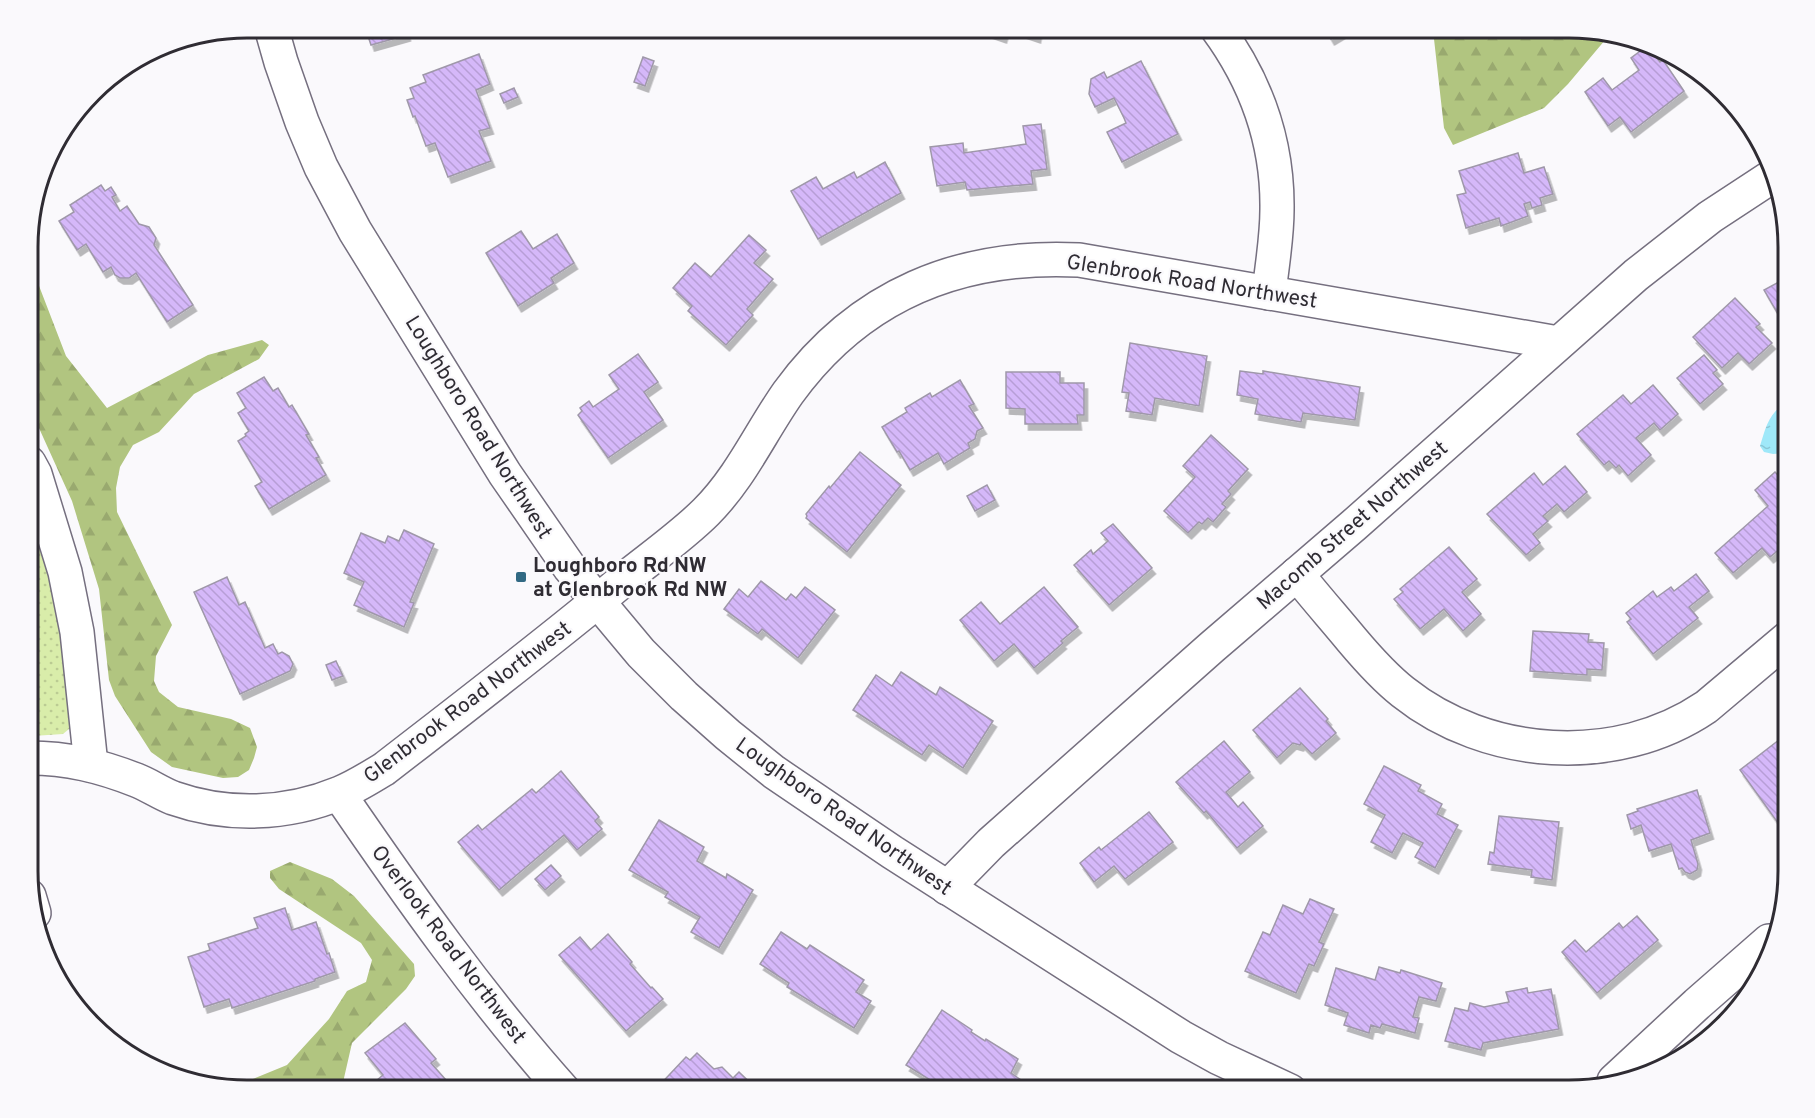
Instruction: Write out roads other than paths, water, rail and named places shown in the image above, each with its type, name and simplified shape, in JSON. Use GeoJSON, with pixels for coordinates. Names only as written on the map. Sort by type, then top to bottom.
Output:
{"type":"FeatureCollection","features":[{"type":"Feature","properties":{"kind":"street","name":"Loughboro Road Northwest"},"geometry":{"type":"LineString","coordinates":[[275,38],[302,122],[325,174],[356,231],[505,474],[570,568],[641,653],[684,696],[774,772],[947,888],[1181,1037],[1266,1080]]}},
{"type":"Feature","properties":{"kind":"street"},"geometry":{"type":"LineString","coordinates":[[1224,38],[1249,78],[1261,108],[1271,144],[1277,211],[1269,292]]}},
{"type":"Feature","properties":{"kind":"street","name":"Macomb Street Northwest"},"geometry":{"type":"LineString","coordinates":[[947,888],[992,843],[1212,647],[1636,275],[1710,217],[1766,180]]}},
{"type":"Feature","properties":{"kind":"street","name":"Glenbrook Road Northwest"},"geometry":{"type":"LineString","coordinates":[[38,758],[68,759],[91,765],[138,781],[173,797],[219,809],[267,811],[302,806],[339,794],[358,784],[384,769],[545,644],[705,513],[717,501],[748,459],[789,392],[828,347],[868,314],[915,287],[948,274],[979,266],[1022,260],[1050,259],[1107,264],[1558,343]]}},
{"type":"Feature","properties":{"kind":"street"},"geometry":{"type":"LineString","coordinates":[[38,484],[65,572],[77,632],[91,765]]}},
{"type":"Feature","properties":{"kind":"street"},"geometry":{"type":"LineString","coordinates":[[1297,574],[1376,668],[1404,693],[1435,714],[1470,731],[1524,744],[1594,747],[1628,741],[1661,730],[1693,716],[1706,707],[1777,647]]}},
{"type":"Feature","properties":{"kind":"street","name":"Overlook Road Northwest"},"geometry":{"type":"LineString","coordinates":[[339,794],[398,880],[461,964],[554,1080]]}},
{"type":"Feature","properties":{"kind":"street"},"geometry":{"type":"LineString","coordinates":[[1623,1072],[1763,946]]}},
{"type":"Feature","properties":{"kind":"water"},"geometry":{"type":"Polygon","coordinates":[[[1777,410],[1777,454],[1773,454],[1764,452],[1760,446],[1773,414],[1777,410]]]}},
{"type":"Feature","properties":{"kind":"place","name":"Loughboro Rd NW at Glenbrook Rd NW"},"geometry":{"type":"Point","coordinates":[521,577]}}]}
